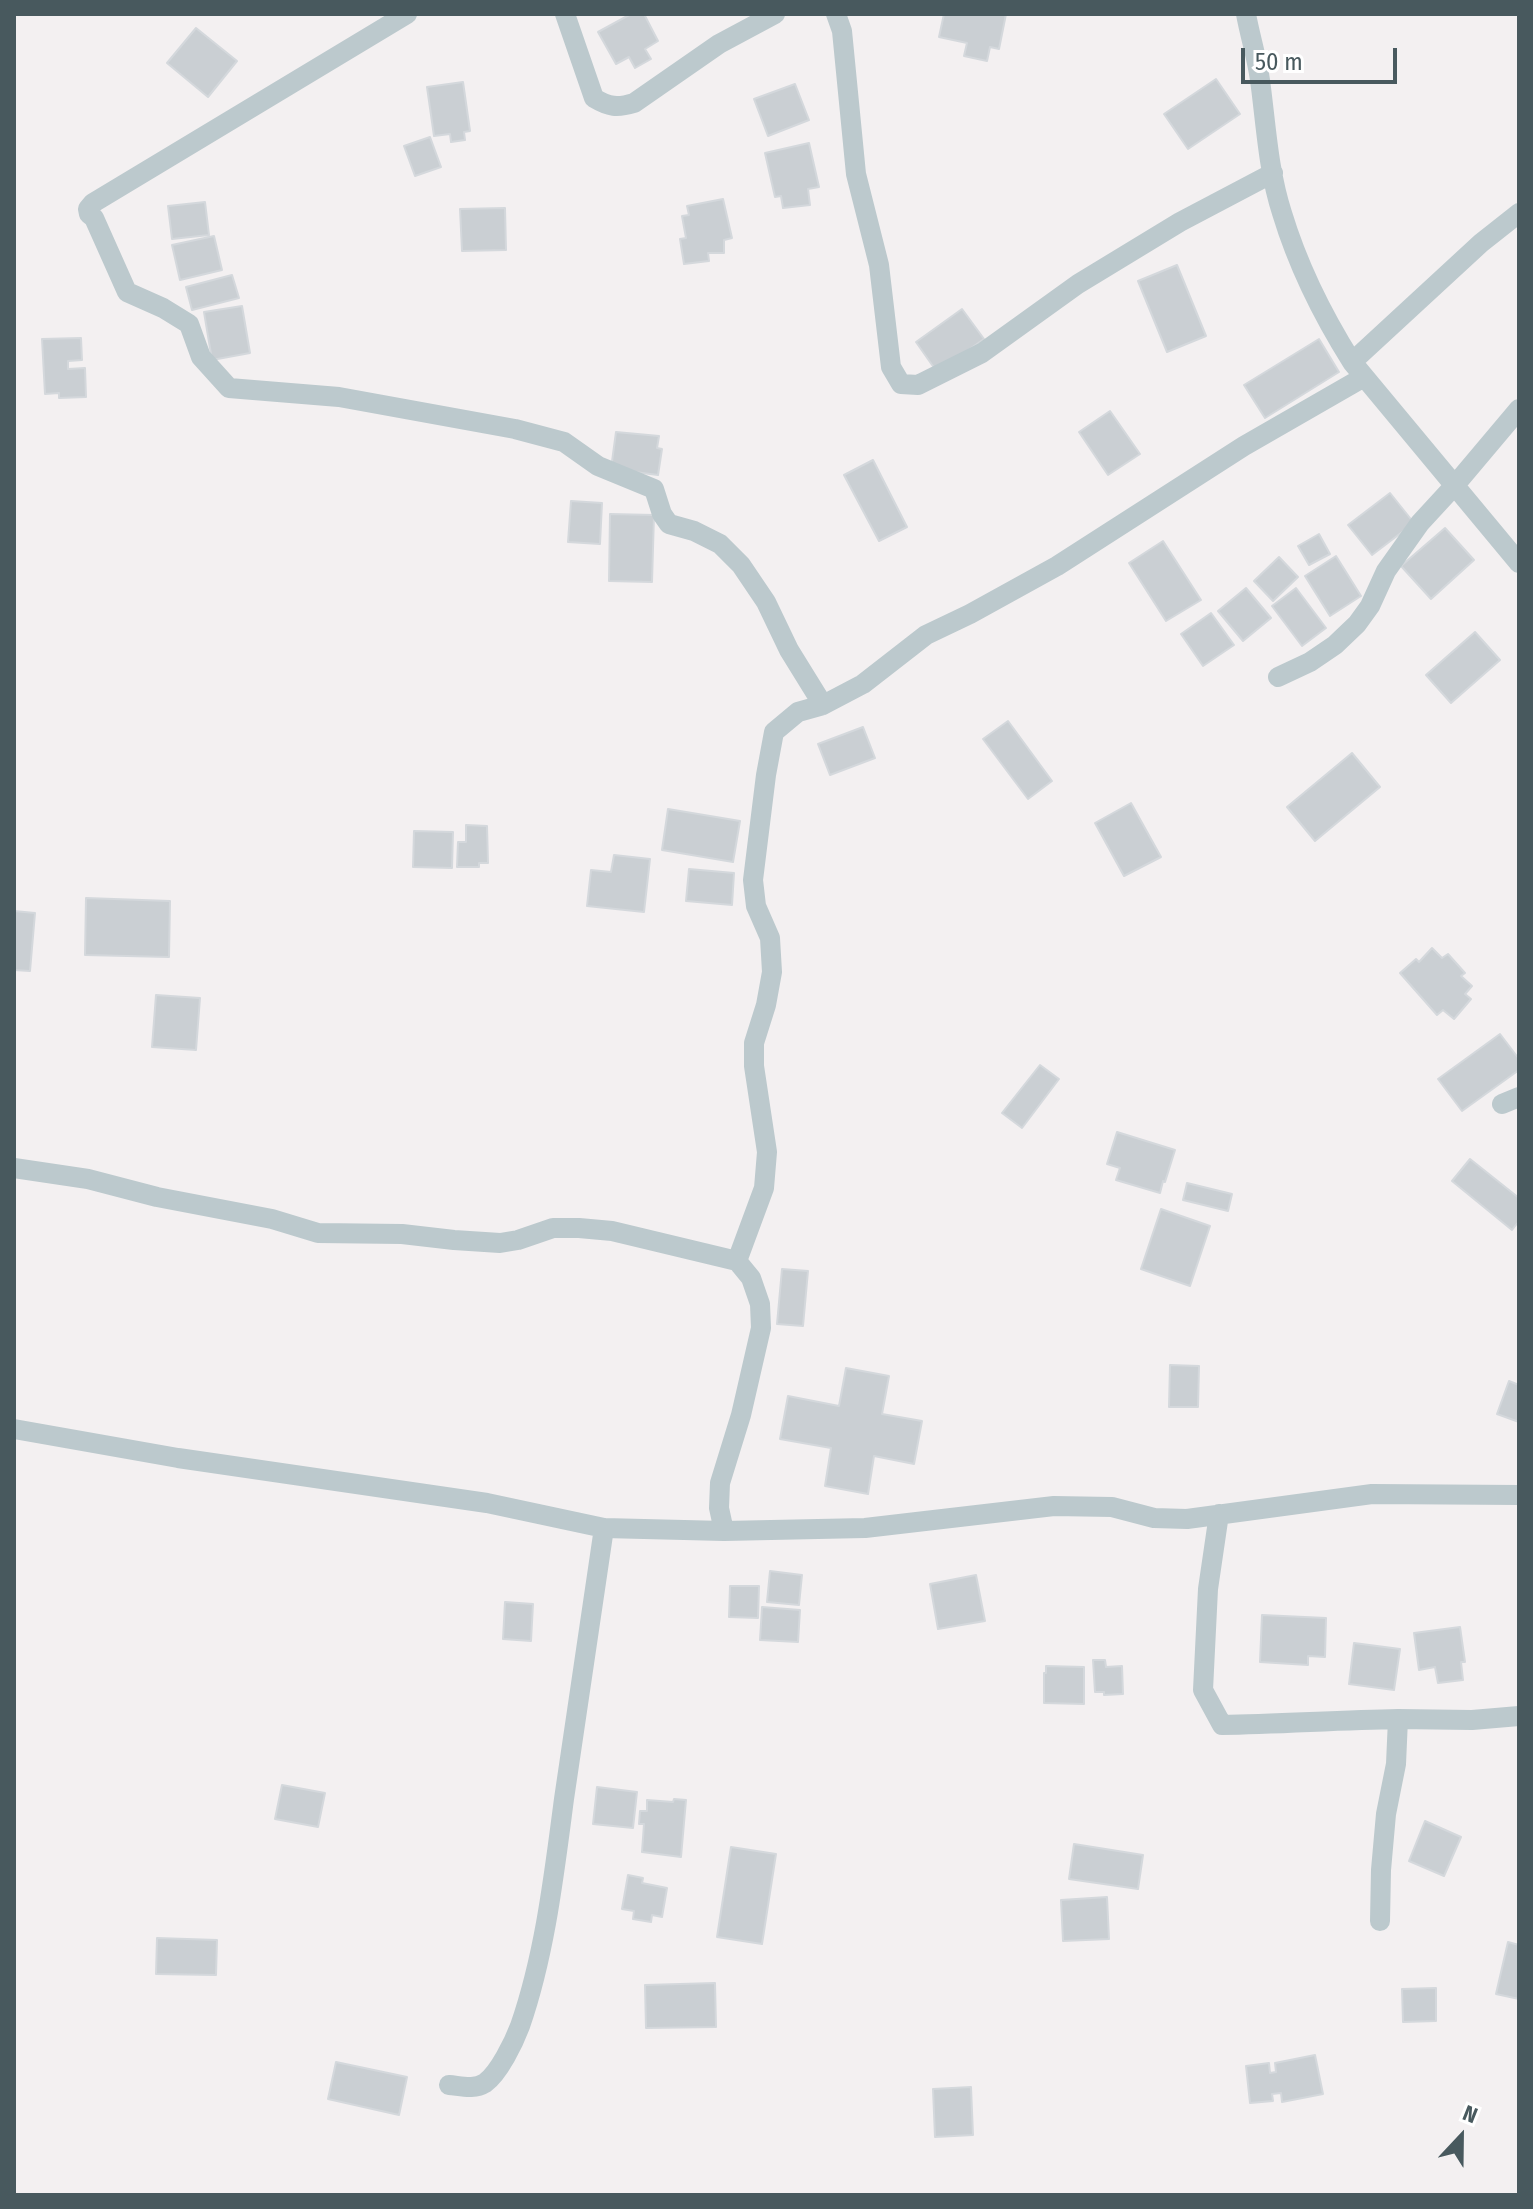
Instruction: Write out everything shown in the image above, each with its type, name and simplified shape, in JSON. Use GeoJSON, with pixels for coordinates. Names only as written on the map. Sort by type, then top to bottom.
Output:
{"type":"FeatureCollection","features":[{"type":"Feature","properties":{"kind":"street"},"geometry":{"type":"LineString","coordinates":[[407,14],[93,203],[88,209],[89,214],[94,218],[127,292],[189,324],[201,357],[229,388],[339,397],[515,429],[564,442],[598,466],[654,489],[662,514],[669,524],[694,531],[720,544],[741,565],[766,602],[789,650],[823,705]]}},
{"type":"Feature","properties":{"kind":"street"},"geometry":{"type":"LineString","coordinates":[[565,14],[594,98],[618,108],[634,103],[719,44],[775,14]]}},
{"type":"Feature","properties":{"kind":"street"},"geometry":{"type":"LineString","coordinates":[[836,14],[842,31],[856,174],[879,265],[891,367],[901,384],[918,385],[982,353],[1078,284],[1180,222],[1273,173]]}},
{"type":"Feature","properties":{"kind":"street"},"geometry":{"type":"LineString","coordinates":[[1246,14],[1281,211],[1305,276],[1334,334],[1358,370],[1519,563]]}},
{"type":"Feature","properties":{"kind":"street"},"geometry":{"type":"LineString","coordinates":[[737,1261],[764,1188],[767,1152],[754,1066],[754,1043],[772,972],[770,938],[756,906],[753,880],[774,732],[798,712],[823,705],[863,684],[926,635],[1057,566],[1358,370],[1481,243],[1519,213]]}},
{"type":"Feature","properties":{"kind":"street"},"geometry":{"type":"LineString","coordinates":[[1278,677],[1310,662],[1335,645],[1357,624],[1370,606],[1386,571],[1420,523],[1519,409]]}},
{"type":"Feature","properties":{"kind":"street"},"geometry":{"type":"LineString","coordinates":[[14,1168],[88,1179],[157,1197],[272,1219],[318,1233],[402,1234],[500,1243],[553,1228],[579,1228],[612,1231],[737,1261],[751,1278],[760,1304],[761,1328],[741,1415],[720,1483],[719,1508],[724,1531]]}},
{"type":"Feature","properties":{"kind":"street"},"geometry":{"type":"LineString","coordinates":[[14,1429],[178,1458],[487,1503],[604,1528],[724,1531],[865,1528],[1054,1506],[1112,1507],[1154,1518],[1187,1519],[1372,1494],[1519,1495]]}},
{"type":"Feature","properties":{"kind":"street"},"geometry":{"type":"LineString","coordinates":[[1219,1514],[1208,1589],[1203,1690],[1222,1725],[1398,1719],[1472,1720],[1519,1716]]}},
{"type":"Feature","properties":{"kind":"street"},"geometry":{"type":"LineString","coordinates":[[449,2085],[473,2087],[484,2084],[493,2075],[519,2028],[531,1986],[554,1871],[604,1528]]}},
{"type":"Feature","properties":{"kind":"street"},"geometry":{"type":"LineString","coordinates":[[1380,1921],[1381,1870],[1386,1814],[1396,1764],[1398,1719]]}},
{"type":"Feature","properties":{"kind":"building"},"geometry":{"type":"Polygon","coordinates":[[[631,14],[644,14],[658,41],[645,49],[651,59],[635,68],[629,57],[616,64],[598,32],[631,14]]]}},
{"type":"Feature","properties":{"kind":"building"},"geometry":{"type":"Polygon","coordinates":[[[944,14],[1006,14],[999,49],[990,47],[987,61],[964,56],[967,43],[939,37],[944,14]]]}},
{"type":"Feature","properties":{"kind":"building"},"geometry":{"type":"Polygon","coordinates":[[[196,28],[237,61],[208,97],[167,63],[196,28]]]}},
{"type":"Feature","properties":{"kind":"building"},"geometry":{"type":"Polygon","coordinates":[[[1216,79],[1240,114],[1188,149],[1164,114],[1216,79]]]}},
{"type":"Feature","properties":{"kind":"building"},"geometry":{"type":"Polygon","coordinates":[[[463,82],[470,131],[464,132],[465,140],[451,142],[450,134],[434,136],[427,87],[463,82]]]}},
{"type":"Feature","properties":{"kind":"building"},"geometry":{"type":"Polygon","coordinates":[[[795,84],[809,120],[768,136],[754,99],[795,84]]]}},
{"type":"Feature","properties":{"kind":"building"},"geometry":{"type":"Polygon","coordinates":[[[430,137],[441,167],[415,176],[404,146],[430,137]]]}},
{"type":"Feature","properties":{"kind":"building"},"geometry":{"type":"Polygon","coordinates":[[[809,143],[819,187],[808,189],[810,205],[783,208],[781,196],[775,197],[765,153],[809,143]]]}},
{"type":"Feature","properties":{"kind":"building"},"geometry":{"type":"Polygon","coordinates":[[[723,199],[732,238],[724,240],[724,253],[708,253],[709,261],[684,264],[680,239],[686,238],[682,216],[689,215],[687,206],[723,199]]]}},
{"type":"Feature","properties":{"kind":"building"},"geometry":{"type":"Polygon","coordinates":[[[205,202],[209,235],[172,239],[168,206],[205,202]]]}},
{"type":"Feature","properties":{"kind":"building"},"geometry":{"type":"Polygon","coordinates":[[[505,208],[506,250],[462,251],[460,209],[505,208]]]}},
{"type":"Feature","properties":{"kind":"building"},"geometry":{"type":"Polygon","coordinates":[[[214,236],[222,270],[180,280],[172,245],[214,236]]]}},
{"type":"Feature","properties":{"kind":"building"},"geometry":{"type":"Polygon","coordinates":[[[1177,265],[1206,336],[1167,352],[1138,281],[1177,265]]]}},
{"type":"Feature","properties":{"kind":"building"},"geometry":{"type":"Polygon","coordinates":[[[232,275],[239,298],[192,310],[186,287],[232,275]]]}},
{"type":"Feature","properties":{"kind":"building"},"geometry":{"type":"Polygon","coordinates":[[[242,306],[250,353],[212,360],[204,312],[242,306]]]}},
{"type":"Feature","properties":{"kind":"building"},"geometry":{"type":"Polygon","coordinates":[[[962,309],[984,339],[937,372],[916,342],[962,309]]]}},
{"type":"Feature","properties":{"kind":"building"},"geometry":{"type":"Polygon","coordinates":[[[81,338],[82,360],[68,361],[68,369],[85,368],[86,397],[59,398],[59,393],[45,394],[42,339],[81,338]]]}},
{"type":"Feature","properties":{"kind":"building"},"geometry":{"type":"Polygon","coordinates":[[[1319,339],[1339,372],[1265,418],[1244,385],[1319,339]]]}},
{"type":"Feature","properties":{"kind":"building"},"geometry":{"type":"Polygon","coordinates":[[[1110,411],[1140,454],[1108,475],[1079,432],[1110,411]]]}},
{"type":"Feature","properties":{"kind":"building"},"geometry":{"type":"Polygon","coordinates":[[[616,432],[659,436],[657,448],[662,449],[658,475],[611,469],[616,432]]]}},
{"type":"Feature","properties":{"kind":"building"},"geometry":{"type":"Polygon","coordinates":[[[873,460],[907,527],[879,541],[844,475],[873,460]]]}},
{"type":"Feature","properties":{"kind":"building"},"geometry":{"type":"Polygon","coordinates":[[[1390,493],[1414,523],[1372,555],[1348,525],[1390,493]]]}},
{"type":"Feature","properties":{"kind":"building"},"geometry":{"type":"Polygon","coordinates":[[[571,501],[602,503],[600,544],[568,542],[571,501]]]}},
{"type":"Feature","properties":{"kind":"building"},"geometry":{"type":"Polygon","coordinates":[[[610,514],[654,515],[652,582],[609,581],[610,514]]]}},
{"type":"Feature","properties":{"kind":"building"},"geometry":{"type":"Polygon","coordinates":[[[1445,528],[1474,560],[1431,599],[1401,566],[1445,528]]]}},
{"type":"Feature","properties":{"kind":"building"},"geometry":{"type":"Polygon","coordinates":[[[1319,534],[1330,554],[1309,565],[1298,546],[1319,534]]]}},
{"type":"Feature","properties":{"kind":"building"},"geometry":{"type":"Polygon","coordinates":[[[1163,541],[1201,600],[1166,621],[1129,563],[1163,541]]]}},
{"type":"Feature","properties":{"kind":"building"},"geometry":{"type":"Polygon","coordinates":[[[1336,556],[1361,596],[1330,616],[1305,576],[1336,556]]]}},
{"type":"Feature","properties":{"kind":"building"},"geometry":{"type":"Polygon","coordinates":[[[1279,557],[1298,577],[1273,601],[1254,581],[1279,557]]]}},
{"type":"Feature","properties":{"kind":"building"},"geometry":{"type":"Polygon","coordinates":[[[1246,588],[1271,618],[1243,641],[1218,611],[1246,588]]]}},
{"type":"Feature","properties":{"kind":"building"},"geometry":{"type":"Polygon","coordinates":[[[1296,588],[1326,628],[1302,646],[1272,606],[1296,588]]]}},
{"type":"Feature","properties":{"kind":"building"},"geometry":{"type":"Polygon","coordinates":[[[1211,613],[1234,645],[1203,666],[1181,634],[1211,613]]]}},
{"type":"Feature","properties":{"kind":"building"},"geometry":{"type":"Polygon","coordinates":[[[1475,632],[1500,660],[1451,703],[1426,675],[1475,632]]]}},
{"type":"Feature","properties":{"kind":"building"},"geometry":{"type":"Polygon","coordinates":[[[1008,721],[1052,781],[1028,799],[983,739],[1008,721]]]}},
{"type":"Feature","properties":{"kind":"building"},"geometry":{"type":"Polygon","coordinates":[[[863,727],[875,758],[830,775],[818,744],[863,727]]]}},
{"type":"Feature","properties":{"kind":"building"},"geometry":{"type":"Polygon","coordinates":[[[1352,753],[1380,787],[1315,841],[1287,807],[1352,753]]]}},
{"type":"Feature","properties":{"kind":"building"},"geometry":{"type":"Polygon","coordinates":[[[1131,803],[1161,857],[1124,876],[1095,823],[1131,803]]]}},
{"type":"Feature","properties":{"kind":"building"},"geometry":{"type":"Polygon","coordinates":[[[668,809],[740,821],[733,862],[662,850],[668,809]]]}},
{"type":"Feature","properties":{"kind":"building"},"geometry":{"type":"Polygon","coordinates":[[[466,825],[487,826],[488,863],[479,863],[479,867],[457,867],[458,842],[466,842],[466,825]]]}},
{"type":"Feature","properties":{"kind":"building"},"geometry":{"type":"Polygon","coordinates":[[[414,831],[453,832],[452,868],[413,867],[414,831]]]}},
{"type":"Feature","properties":{"kind":"building"},"geometry":{"type":"Polygon","coordinates":[[[614,855],[650,859],[644,912],[587,906],[591,870],[611,872],[614,855]]]}},
{"type":"Feature","properties":{"kind":"building"},"geometry":{"type":"Polygon","coordinates":[[[689,869],[734,873],[732,905],[686,901],[689,869]]]}},
{"type":"Feature","properties":{"kind":"building"},"geometry":{"type":"Polygon","coordinates":[[[86,898],[170,901],[169,957],[85,955],[86,898]]]}},
{"type":"Feature","properties":{"kind":"building"},"geometry":{"type":"Polygon","coordinates":[[[14,911],[35,913],[30,971],[14,970],[14,911]]]}},
{"type":"Feature","properties":{"kind":"building"},"geometry":{"type":"Polygon","coordinates":[[[1432,948],[1442,958],[1448,954],[1465,973],[1461,976],[1472,986],[1465,994],[1471,999],[1454,1019],[1443,1010],[1437,1015],[1400,973],[1416,959],[1419,962],[1432,948]]]}},
{"type":"Feature","properties":{"kind":"building"},"geometry":{"type":"Polygon","coordinates":[[[156,995],[200,998],[196,1050],[152,1047],[156,995]]]}},
{"type":"Feature","properties":{"kind":"building"},"geometry":{"type":"Polygon","coordinates":[[[1500,1034],[1519,1059],[1519,1070],[1462,1111],[1438,1079],[1500,1034]]]}},
{"type":"Feature","properties":{"kind":"building"},"geometry":{"type":"Polygon","coordinates":[[[1040,1065],[1059,1079],[1022,1128],[1002,1113],[1040,1065]]]}},
{"type":"Feature","properties":{"kind":"building"},"geometry":{"type":"Polygon","coordinates":[[[1117,1132],[1175,1150],[1160,1193],[1116,1180],[1120,1168],[1107,1164],[1117,1132]]]}},
{"type":"Feature","properties":{"kind":"building"},"geometry":{"type":"Polygon","coordinates":[[[1470,1159],[1519,1198],[1519,1221],[1512,1230],[1452,1181],[1470,1159]]]}},
{"type":"Feature","properties":{"kind":"building"},"geometry":{"type":"Polygon","coordinates":[[[1187,1183],[1232,1194],[1228,1211],[1183,1200],[1187,1183]]]}},
{"type":"Feature","properties":{"kind":"building"},"geometry":{"type":"Polygon","coordinates":[[[1161,1209],[1210,1226],[1190,1286],[1141,1269],[1161,1209]]]}},
{"type":"Feature","properties":{"kind":"building"},"geometry":{"type":"Polygon","coordinates":[[[782,1269],[808,1271],[803,1326],[777,1324],[782,1269]]]}},
{"type":"Feature","properties":{"kind":"building"},"geometry":{"type":"Polygon","coordinates":[[[1170,1365],[1199,1366],[1198,1407],[1169,1407],[1170,1365]]]}},
{"type":"Feature","properties":{"kind":"building"},"geometry":{"type":"Polygon","coordinates":[[[846,1368],[889,1376],[882,1414],[922,1421],[914,1464],[874,1456],[868,1494],[825,1486],[831,1448],[780,1439],[788,1396],[839,1406],[846,1368]]]}},
{"type":"Feature","properties":{"kind":"building"},"geometry":{"type":"Polygon","coordinates":[[[1509,1381],[1519,1385],[1519,1422],[1497,1414],[1509,1381]]]}},
{"type":"Feature","properties":{"kind":"building"},"geometry":{"type":"Polygon","coordinates":[[[770,1571],[802,1575],[799,1605],[767,1602],[770,1571]]]}},
{"type":"Feature","properties":{"kind":"building"},"geometry":{"type":"Polygon","coordinates":[[[976,1575],[985,1621],[938,1629],[930,1584],[976,1575]]]}},
{"type":"Feature","properties":{"kind":"building"},"geometry":{"type":"Polygon","coordinates":[[[730,1586],[759,1586],[758,1618],[729,1617],[730,1586]]]}},
{"type":"Feature","properties":{"kind":"building"},"geometry":{"type":"Polygon","coordinates":[[[505,1602],[533,1604],[531,1641],[503,1639],[505,1602]]]}},
{"type":"Feature","properties":{"kind":"building"},"geometry":{"type":"Polygon","coordinates":[[[762,1607],[800,1610],[798,1642],[760,1640],[762,1607]]]}},
{"type":"Feature","properties":{"kind":"building"},"geometry":{"type":"Polygon","coordinates":[[[1262,1615],[1326,1618],[1325,1657],[1308,1656],[1308,1665],[1260,1662],[1262,1615]]]}},
{"type":"Feature","properties":{"kind":"building"},"geometry":{"type":"Polygon","coordinates":[[[1460,1627],[1465,1662],[1461,1662],[1463,1680],[1438,1683],[1435,1667],[1419,1670],[1414,1633],[1460,1627]]]}},
{"type":"Feature","properties":{"kind":"building"},"geometry":{"type":"Polygon","coordinates":[[[1354,1643],[1400,1649],[1394,1690],[1349,1684],[1354,1643]]]}},
{"type":"Feature","properties":{"kind":"building"},"geometry":{"type":"Polygon","coordinates":[[[1093,1660],[1105,1660],[1106,1667],[1122,1666],[1123,1694],[1095,1692],[1093,1660]]]}},
{"type":"Feature","properties":{"kind":"building"},"geometry":{"type":"Polygon","coordinates":[[[1046,1666],[1084,1667],[1084,1704],[1044,1703],[1046,1666]]]}},
{"type":"Feature","properties":{"kind":"building"},"geometry":{"type":"Polygon","coordinates":[[[282,1785],[325,1793],[318,1827],[275,1819],[282,1785]]]}},
{"type":"Feature","properties":{"kind":"building"},"geometry":{"type":"Polygon","coordinates":[[[597,1787],[637,1792],[633,1828],[593,1824],[597,1787]]]}},
{"type":"Feature","properties":{"kind":"building"},"geometry":{"type":"Polygon","coordinates":[[[674,1799],[686,1800],[681,1857],[642,1852],[644,1824],[639,1824],[640,1811],[647,1811],[647,1800],[673,1802],[674,1799]]]}},
{"type":"Feature","properties":{"kind":"building"},"geometry":{"type":"Polygon","coordinates":[[[1425,1821],[1461,1837],[1444,1876],[1409,1861],[1425,1821]]]}},
{"type":"Feature","properties":{"kind":"building"},"geometry":{"type":"Polygon","coordinates":[[[1074,1844],[1143,1855],[1138,1889],[1069,1879],[1074,1844]]]}},
{"type":"Feature","properties":{"kind":"building"},"geometry":{"type":"Polygon","coordinates":[[[731,1847],[776,1854],[762,1944],[717,1937],[731,1847]]]}},
{"type":"Feature","properties":{"kind":"building"},"geometry":{"type":"Polygon","coordinates":[[[628,1875],[643,1878],[642,1883],[667,1888],[662,1917],[652,1915],[651,1922],[633,1919],[634,1911],[622,1909],[628,1875]]]}},
{"type":"Feature","properties":{"kind":"building"},"geometry":{"type":"Polygon","coordinates":[[[1107,1897],[1109,1939],[1063,1941],[1061,1900],[1107,1897]]]}},
{"type":"Feature","properties":{"kind":"building"},"geometry":{"type":"Polygon","coordinates":[[[157,1938],[217,1940],[216,1975],[156,1974],[157,1938]]]}},
{"type":"Feature","properties":{"kind":"building"},"geometry":{"type":"Polygon","coordinates":[[[1508,1942],[1519,1945],[1519,1999],[1496,1994],[1508,1942]]]}},
{"type":"Feature","properties":{"kind":"building"},"geometry":{"type":"Polygon","coordinates":[[[715,1983],[716,2027],[646,2028],[645,1985],[715,1983]]]}},
{"type":"Feature","properties":{"kind":"building"},"geometry":{"type":"Polygon","coordinates":[[[1436,1988],[1436,2021],[1403,2022],[1402,1989],[1436,1988]]]}},
{"type":"Feature","properties":{"kind":"building"},"geometry":{"type":"Polygon","coordinates":[[[1315,2055],[1323,2094],[1282,2102],[1281,2093],[1272,2094],[1273,2101],[1250,2103],[1246,2066],[1269,2063],[1270,2073],[1276,2072],[1275,2063],[1315,2055]]]}},
{"type":"Feature","properties":{"kind":"building"},"geometry":{"type":"Polygon","coordinates":[[[336,2062],[407,2077],[399,2115],[328,2099],[336,2062]]]}},
{"type":"Feature","properties":{"kind":"building"},"geometry":{"type":"Polygon","coordinates":[[[971,2087],[973,2135],[935,2137],[933,2089],[971,2087]]]}}]}
